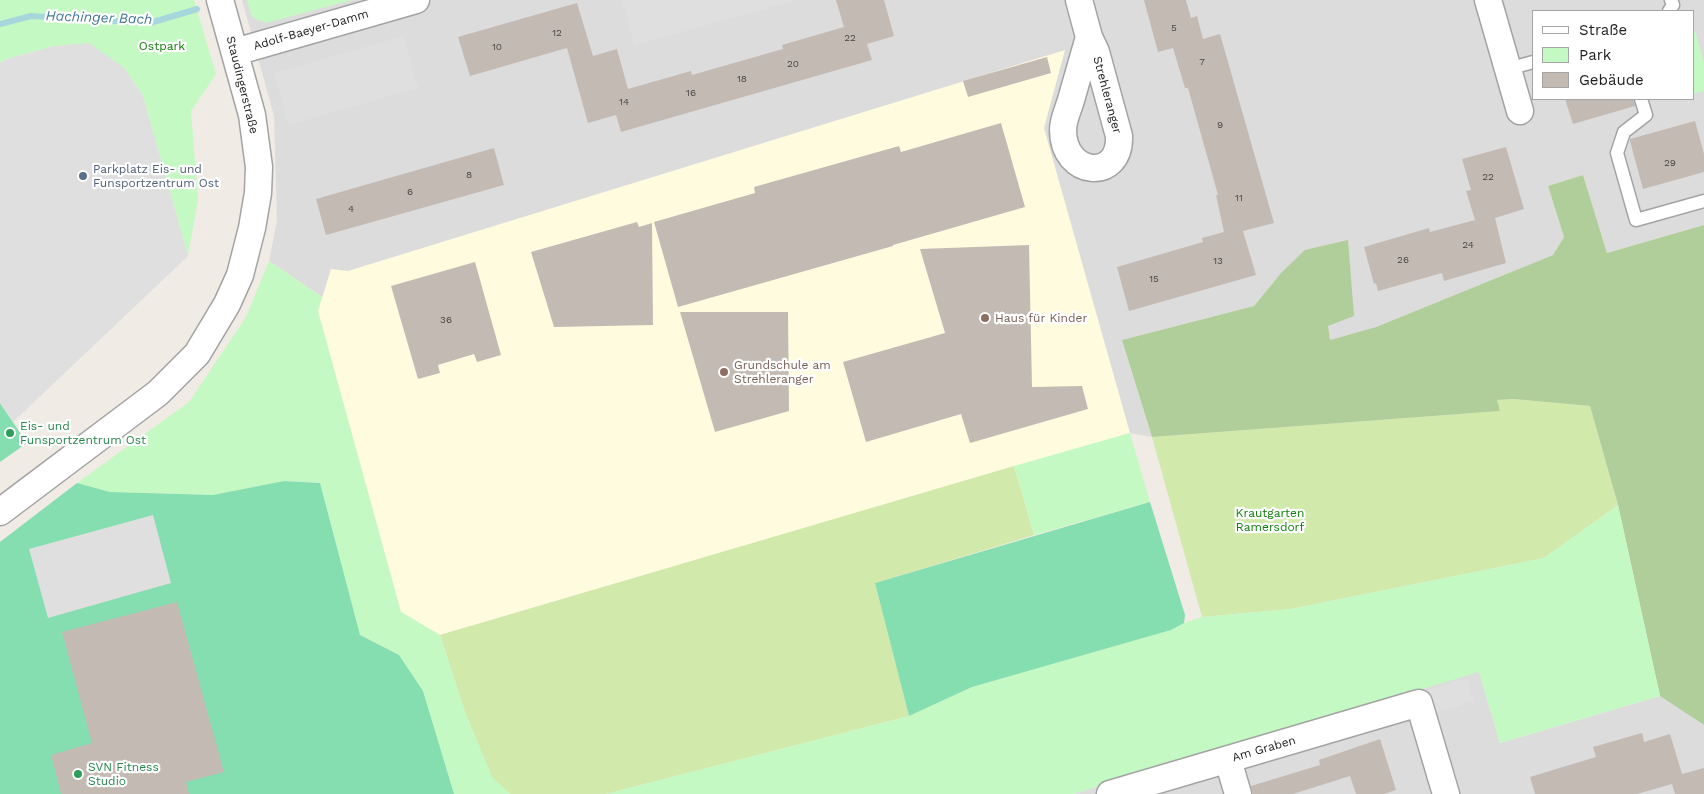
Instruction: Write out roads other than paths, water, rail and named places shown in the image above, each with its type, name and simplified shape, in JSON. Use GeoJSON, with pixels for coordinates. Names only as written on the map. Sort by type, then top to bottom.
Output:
{"type":"FeatureCollection","features":[{"type":"Feature","properties":{"kind":"street","name":"Staudingerstraße"},"geometry":{"type":"LineString","coordinates":[[0,512],[158,393],[197,354],[227,304],[240,275],[252,228],[258,193],[259,167],[252,115],[220,0]]}},
{"type":"Feature","properties":{"kind":"street","name":"Adolf-Baeyer-Damm"},"geometry":{"type":"LineString","coordinates":[[235,52],[416,0]]}},
{"type":"Feature","properties":{"kind":"street"},"geometry":{"type":"LineString","coordinates":[[1079,0],[1089,37]]}},
{"type":"Feature","properties":{"kind":"street"},"geometry":{"type":"LineString","coordinates":[[1488,0],[1520,111]]}},
{"type":"Feature","properties":{"kind":"street","name":"Am Graben"},"geometry":{"type":"LineString","coordinates":[[1110,794],[1419,703],[1446,794]]}},
{"type":"Feature","properties":{"kind":"street"},"geometry":{"type":"LineString","coordinates":[[1228,760],[1238,794]]}},
{"type":"Feature","properties":{"kind":"lane"},"geometry":{"type":"LineString","coordinates":[[1508,69],[1532,62]]}},
{"type":"Feature","properties":{"kind":"lane"},"geometry":{"type":"LineString","coordinates":[[1641,100],[1646,115],[1624,132],[1617,153],[1636,220],[1704,201]]}},
{"type":"Feature","properties":{"kind":"waterway","name":"Hachinger Bach"},"geometry":{"type":"LineString","coordinates":[[0,24],[31,16],[150,23],[197,9]]}},
{"type":"Feature","properties":{"kind":"place","name":"Parkplatz Eis- und Funsportzentrum Ost"},"geometry":{"type":"Point","coordinates":[83,176]}},
{"type":"Feature","properties":{"kind":"place","name":"Haus für Kinder"},"geometry":{"type":"Point","coordinates":[985,318]}},
{"type":"Feature","properties":{"kind":"place","name":"Grundschule am Strehleranger"},"geometry":{"type":"Point","coordinates":[724,372]}},
{"type":"Feature","properties":{"kind":"place","name":"Eis- und Funsportzentrum Ost"},"geometry":{"type":"Point","coordinates":[10,433]}},
{"type":"Feature","properties":{"kind":"place","name":"SVN Fitness Studio"},"geometry":{"type":"Point","coordinates":[78,774]}},
{"type":"Feature","properties":{"kind":"park label","name":"Ostpark"},"geometry":{"type":"Point","coordinates":[162,46]}},
{"type":"Feature","properties":{"kind":"park label","name":"Krautgarten Ramersdorf"},"geometry":{"type":"Point","coordinates":[1270,520]}}]}
